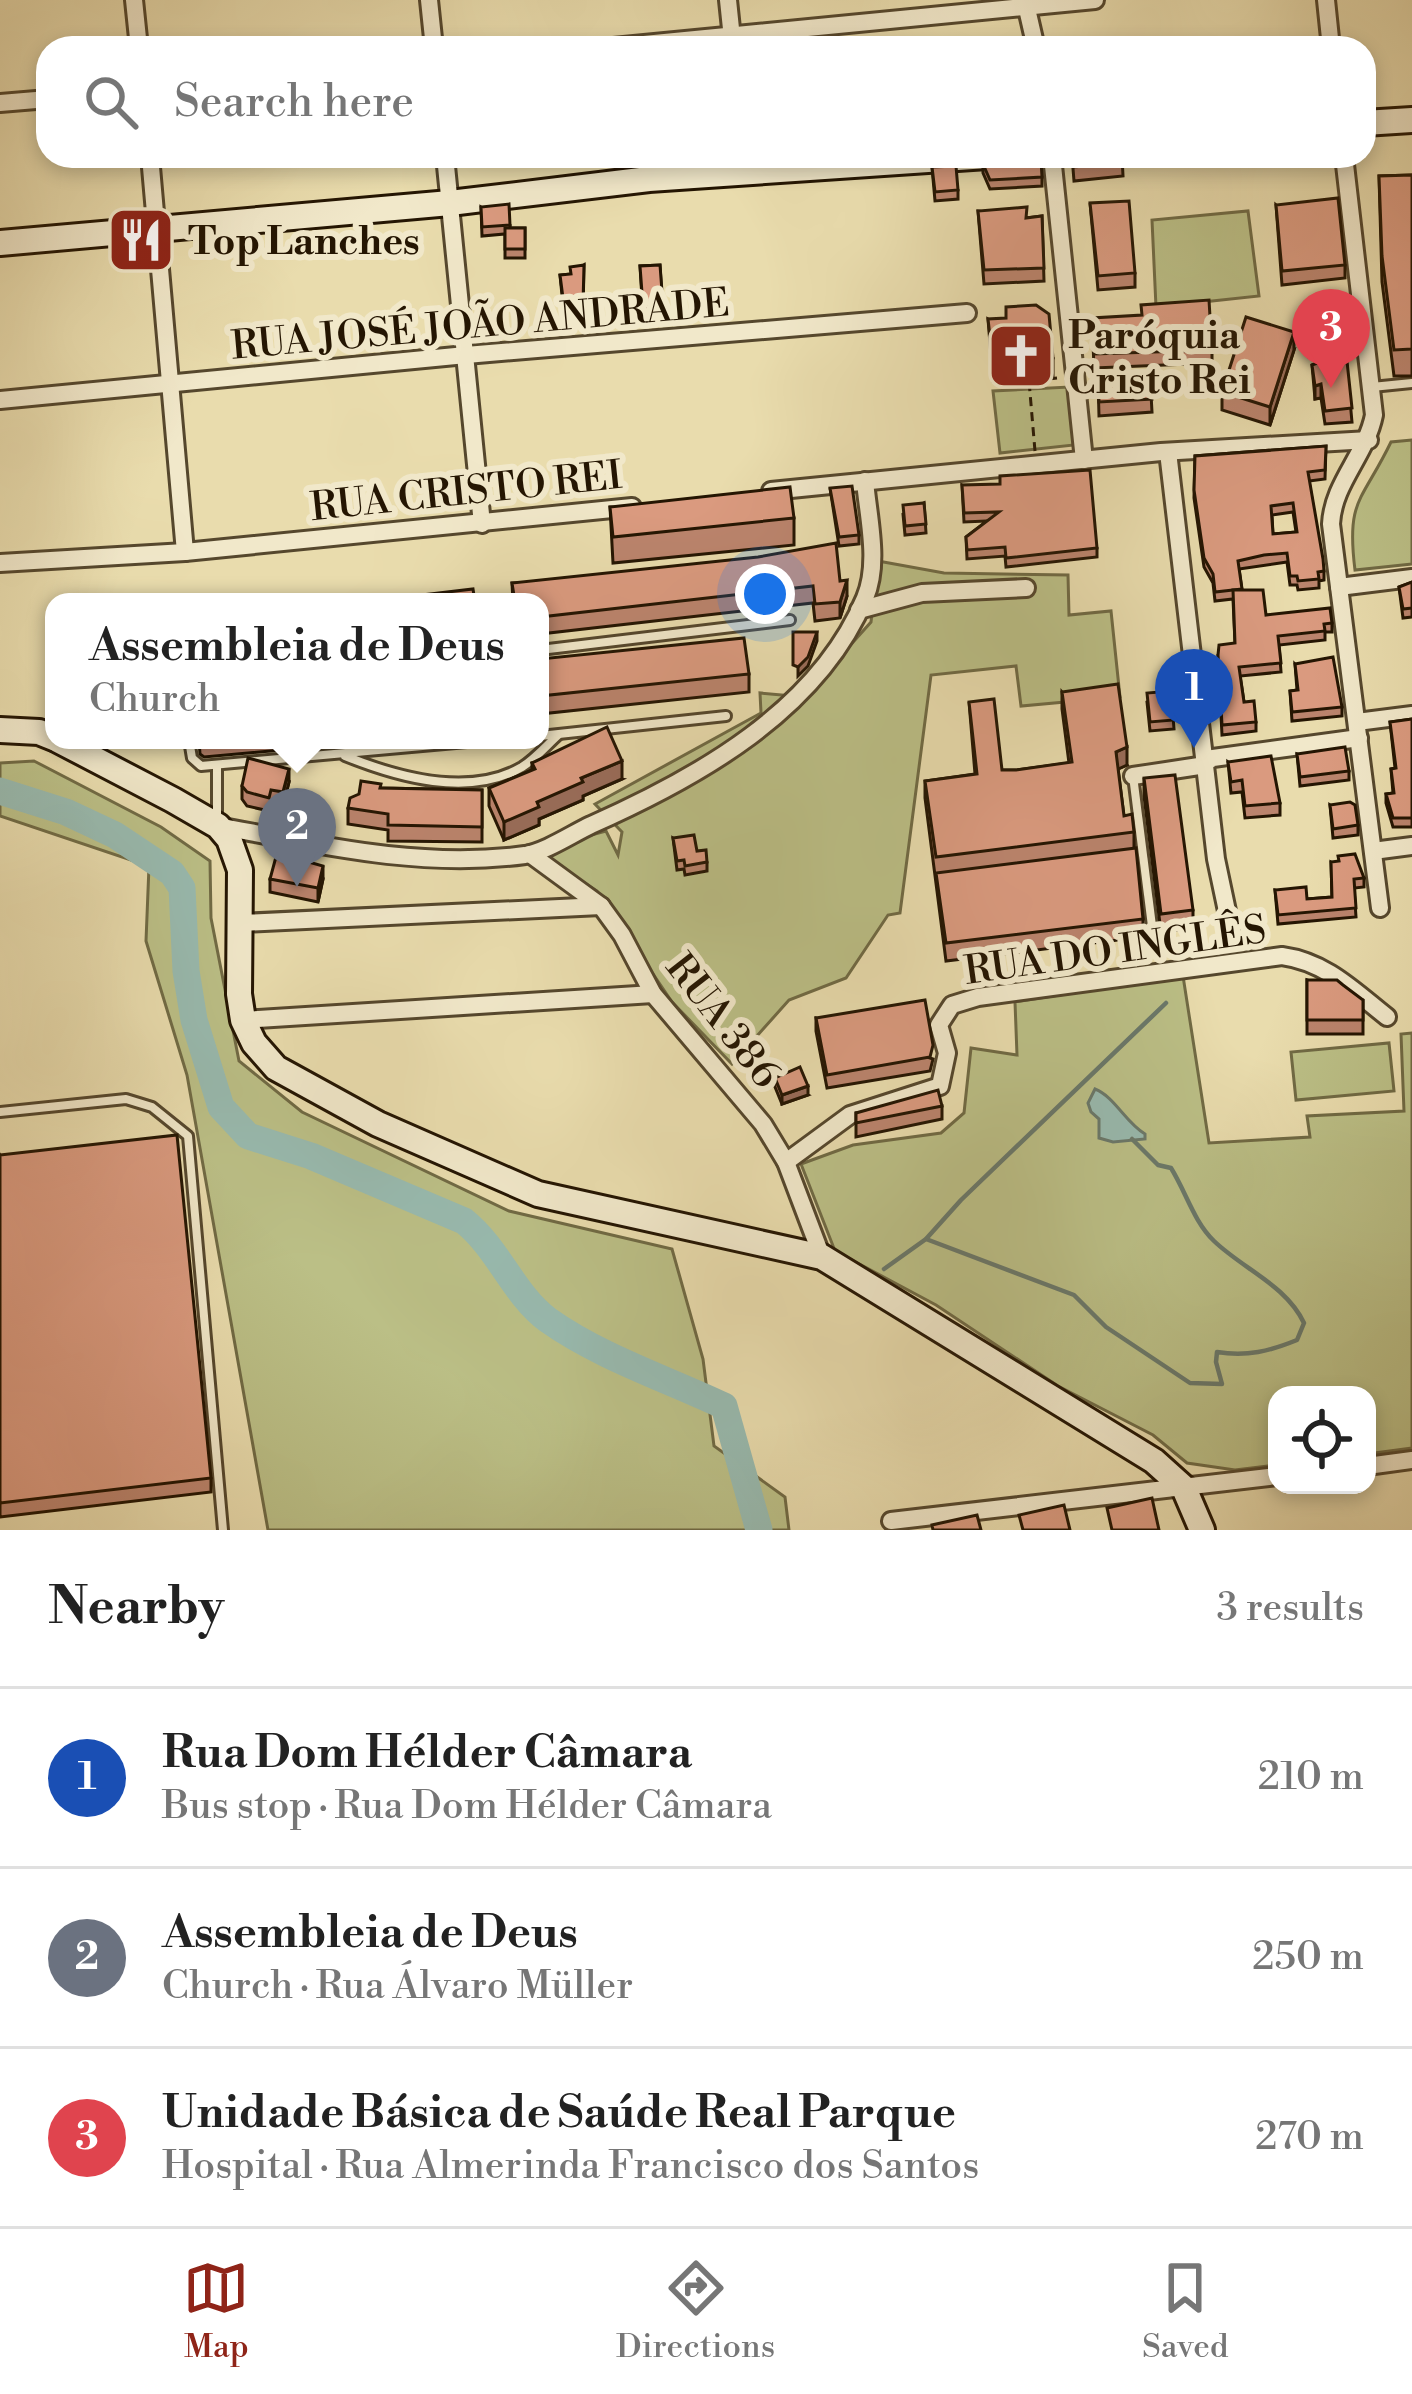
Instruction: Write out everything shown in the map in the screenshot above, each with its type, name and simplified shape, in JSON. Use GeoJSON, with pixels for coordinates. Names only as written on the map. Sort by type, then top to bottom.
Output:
{"type":"FeatureCollection","features":[{"type":"Feature","properties":{"kind":"main road"},"geometry":{"type":"LineString","coordinates":[[1376,122],[1412,119]]}},
{"type":"Feature","properties":{"kind":"main road"},"geometry":{"type":"LineString","coordinates":[[0,243],[450,203],[721,168]]}},
{"type":"Feature","properties":{"kind":"main road"},"geometry":{"type":"LineString","coordinates":[[0,730],[45,734]]}},
{"type":"Feature","properties":{"kind":"main road"},"geometry":{"type":"LineString","coordinates":[[75,749],[218,826],[230,839],[239,862],[243,1020],[265,1058],[287,1076],[378,1124],[518,1187],[822,1257],[1154,1461],[1184,1488],[1202,1530]]}},
{"type":"Feature","properties":{"kind":"street"},"geometry":{"type":"LineString","coordinates":[[134,0],[138,36]]}},
{"type":"Feature","properties":{"kind":"street"},"geometry":{"type":"LineString","coordinates":[[429,0],[433,36]]}},
{"type":"Feature","properties":{"kind":"street"},"geometry":{"type":"LineString","coordinates":[[728,0],[731,36]]}},
{"type":"Feature","properties":{"kind":"street"},"geometry":{"type":"LineString","coordinates":[[777,36],[1026,3],[1095,0]]}},
{"type":"Feature","properties":{"kind":"street"},"geometry":{"type":"LineString","coordinates":[[1325,0],[1330,36]]}},
{"type":"Feature","properties":{"kind":"street"},"geometry":{"type":"LineString","coordinates":[[1026,3],[1033,36]]}},
{"type":"Feature","properties":{"kind":"street"},"geometry":{"type":"LineString","coordinates":[[0,104],[36,100]]}},
{"type":"Feature","properties":{"kind":"street"},"geometry":{"type":"LineString","coordinates":[[151,168],[185,552]]}},
{"type":"Feature","properties":{"kind":"street"},"geometry":{"type":"LineString","coordinates":[[446,168],[482,524]]}},
{"type":"Feature","properties":{"kind":"street"},"geometry":{"type":"LineString","coordinates":[[1053,168],[1084,460]]}},
{"type":"Feature","properties":{"kind":"street"},"geometry":{"type":"LineString","coordinates":[[1345,168],[1374,415],[1369,440],[1342,483],[1331,512],[1380,908]]}},
{"type":"Feature","properties":{"kind":"street","name":"RUA JOSÉ JOÃO ANDRADE"},"geometry":{"type":"LineString","coordinates":[[0,400],[967,313]]}},
{"type":"Feature","properties":{"kind":"street"},"geometry":{"type":"LineString","coordinates":[[760,492],[1168,452],[1369,440]]}},
{"type":"Feature","properties":{"kind":"street"},"geometry":{"type":"LineString","coordinates":[[1168,452],[1216,859],[1231,930]]}},
{"type":"Feature","properties":{"kind":"street"},"geometry":{"type":"LineString","coordinates":[[218,826],[399,857],[530,854],[640,804],[741,744],[802,691],[859,610],[873,570],[865,481]]}},
{"type":"Feature","properties":{"kind":"street","name":"RUA CRISTO REI"},"geometry":{"type":"LineString","coordinates":[[0,563],[185,552],[644,505]]}},
{"type":"Feature","properties":{"kind":"street"},"geometry":{"type":"LineString","coordinates":[[1339,587],[1412,578]]}},
{"type":"Feature","properties":{"kind":"street"},"geometry":{"type":"LineString","coordinates":[[859,610],[922,593],[1026,588]]}},
{"type":"Feature","properties":{"kind":"street"},"geometry":{"type":"LineString","coordinates":[[1133,776],[1412,715]]}},
{"type":"Feature","properties":{"kind":"street"},"geometry":{"type":"LineString","coordinates":[[1373,851],[1412,846]]}},
{"type":"Feature","properties":{"kind":"street","name":"RUA 386"},"geometry":{"type":"LineString","coordinates":[[530,854],[601,906],[653,994],[763,1124],[786,1162],[822,1257]]}},
{"type":"Feature","properties":{"kind":"street"},"geometry":{"type":"LineString","coordinates":[[241,922],[601,906]]}},
{"type":"Feature","properties":{"kind":"street","name":"RUA DO INGLÊS"},"geometry":{"type":"LineString","coordinates":[[786,1162],[850,1115],[940,1086],[947,1053],[939,1025],[952,1005],[978,997],[1282,956],[1306,962],[1352,985],[1387,1017]]}},
{"type":"Feature","properties":{"kind":"street"},"geometry":{"type":"LineString","coordinates":[[243,1020],[653,994]]}},
{"type":"Feature","properties":{"kind":"street"},"geometry":{"type":"LineString","coordinates":[[1376,1465],[1412,1460]]}},
{"type":"Feature","properties":{"kind":"street"},"geometry":{"type":"LineString","coordinates":[[891,1521],[1268,1477]]}},
{"type":"Feature","properties":{"kind":"lane"},"geometry":{"type":"LineString","coordinates":[[1371,387],[1412,382]]}},
{"type":"Feature","properties":{"kind":"lane"},"geometry":{"type":"LineString","coordinates":[[549,649],[790,620]]}},
{"type":"Feature","properties":{"kind":"lane"},"geometry":{"type":"LineString","coordinates":[[549,736],[726,716]]}},
{"type":"Feature","properties":{"kind":"lane"},"geometry":{"type":"LineString","coordinates":[[549,743],[558,735]]}},
{"type":"Feature","properties":{"kind":"lane"},"geometry":{"type":"LineString","coordinates":[[190,749],[201,766],[217,766],[401,749]]}},
{"type":"Feature","properties":{"kind":"lane"},"geometry":{"type":"LineString","coordinates":[[343,755],[393,776],[466,780],[500,777],[525,765],[543,749]]}},
{"type":"Feature","properties":{"kind":"lane"},"geometry":{"type":"LineString","coordinates":[[217,766],[218,826]]}},
{"type":"Feature","properties":{"kind":"lane"},"geometry":{"type":"LineString","coordinates":[[1133,776],[1153,934]]}},
{"type":"Feature","properties":{"kind":"lane"},"geometry":{"type":"LineString","coordinates":[[1120,860],[1144,857]]}},
{"type":"Feature","properties":{"kind":"lane"},"geometry":{"type":"LineString","coordinates":[[0,1112],[126,1099],[152,1107],[188,1136],[223,1530]]}},
{"type":"Feature","properties":{"kind":"path"},"geometry":{"type":"LineString","coordinates":[[1037,465],[1029,381],[1075,376]]}},
{"type":"Feature","properties":{"kind":"green space"},"geometry":{"type":"Polygon","coordinates":[[[1248,211],[1259,296],[1156,307],[1152,220],[1248,211]]]}},
{"type":"Feature","properties":{"kind":"green space"},"geometry":{"type":"Polygon","coordinates":[[[1069,387],[1074,445],[1000,453],[993,391],[1069,387]]]}},
{"type":"Feature","properties":{"kind":"green space"},"geometry":{"type":"Polygon","coordinates":[[[1412,440],[1412,564],[1355,570],[1353,528],[1359,502],[1391,442],[1412,440]]]}},
{"type":"Feature","properties":{"kind":"green space"},"geometry":{"type":"Polygon","coordinates":[[[878,561],[944,573],[1068,575],[1069,615],[1111,611],[1120,697],[1021,706],[1016,666],[931,675],[900,913],[888,915],[846,978],[789,1000],[732,1064],[672,1002],[597,891],[545,857],[580,838],[606,831],[618,855],[622,832],[595,804],[761,713],[760,693],[804,697],[871,622],[878,561]]]}},
{"type":"Feature","properties":{"kind":"green space"},"geometry":{"type":"Polygon","coordinates":[[[34,761],[161,827],[210,861],[211,918],[239,1061],[302,1112],[509,1211],[672,1249],[703,1359],[714,1446],[785,1497],[789,1530],[268,1530],[187,1075],[146,941],[149,866],[0,816],[0,763],[34,761]]]}},
{"type":"Feature","properties":{"kind":"green space"},"geometry":{"type":"Polygon","coordinates":[[[1183,976],[1209,1143],[1310,1137],[1307,1116],[1404,1111],[1401,1034],[1412,1033],[1412,1448],[1376,1453],[1376,1386],[1268,1386],[1268,1466],[1235,1470],[1187,1463],[1153,1435],[1058,1386],[936,1305],[835,1251],[801,1164],[853,1145],[941,1133],[964,1113],[971,1048],[1017,1055],[1015,1002],[1183,976]]]}},
{"type":"Feature","properties":{"kind":"green space"},"geometry":{"type":"Polygon","coordinates":[[[1389,1043],[1394,1091],[1296,1100],[1291,1052],[1389,1043]]]}},
{"type":"Feature","properties":{"kind":"water"},"geometry":{"type":"Polygon","coordinates":[[[1095,1089],[1145,1139],[1113,1142],[1099,1138],[1099,1119],[1088,1103],[1095,1089]]]}},
{"type":"Feature","properties":{"kind":"building"},"geometry":{"type":"Polygon","coordinates":[[[932,168],[956,168],[958,190],[935,192],[932,168]]]}},
{"type":"Feature","properties":{"kind":"building"},"geometry":{"type":"Polygon","coordinates":[[[985,168],[1041,168],[1042,177],[990,180],[985,168]]]}},
{"type":"Feature","properties":{"kind":"building"},"geometry":{"type":"Polygon","coordinates":[[[1412,175],[1412,349],[1394,350],[1382,256],[1379,176],[1412,175]]]}},
{"type":"Feature","properties":{"kind":"building"},"geometry":{"type":"Polygon","coordinates":[[[1338,198],[1345,265],[1282,271],[1276,205],[1338,198]]]}},
{"type":"Feature","properties":{"kind":"building"},"geometry":{"type":"Polygon","coordinates":[[[1129,201],[1135,273],[1098,276],[1090,203],[1129,201]]]}},
{"type":"Feature","properties":{"kind":"building"},"geometry":{"type":"Polygon","coordinates":[[[509,204],[510,225],[482,227],[481,207],[509,204]]]}},
{"type":"Feature","properties":{"kind":"building"},"geometry":{"type":"Polygon","coordinates":[[[1027,207],[1026,218],[1042,216],[1044,268],[984,270],[978,211],[1027,207]]]}},
{"type":"Feature","properties":{"kind":"building"},"geometry":{"type":"Polygon","coordinates":[[[505,228],[525,228],[525,249],[505,249],[505,228]]]}},
{"type":"Feature","properties":{"kind":"building"},"geometry":{"type":"Polygon","coordinates":[[[145,238],[146,249],[126,251],[125,239],[145,238]]]}},
{"type":"Feature","properties":{"kind":"building"},"geometry":{"type":"Polygon","coordinates":[[[584,265],[583,304],[564,306],[560,275],[584,265]]]}},
{"type":"Feature","properties":{"kind":"building"},"geometry":{"type":"Polygon","coordinates":[[[660,265],[663,305],[643,306],[640,266],[660,265]]]}},
{"type":"Feature","properties":{"kind":"building"},"geometry":{"type":"Polygon","coordinates":[[[1209,300],[1212,350],[1094,354],[1092,318],[1142,315],[1141,305],[1209,300]]]}},
{"type":"Feature","properties":{"kind":"building","name":"Paróquia Cristo Rei"},"geometry":{"type":"Polygon","coordinates":[[[1036,305],[1049,314],[1053,358],[993,363],[988,319],[1006,318],[1006,307],[1036,305]]]}},
{"type":"Feature","properties":{"kind":"building"},"geometry":{"type":"Polygon","coordinates":[[[1246,317],[1294,332],[1270,407],[1222,392],[1246,317]]]}},
{"type":"Feature","properties":{"kind":"building"},"geometry":{"type":"Polygon","coordinates":[[[1343,328],[1345,346],[1309,344],[1308,332],[1343,328]]]}},
{"type":"Feature","properties":{"kind":"building"},"geometry":{"type":"Polygon","coordinates":[[[1346,352],[1352,408],[1325,411],[1312,365],[1346,352]]]}},
{"type":"Feature","properties":{"kind":"building"},"geometry":{"type":"Polygon","coordinates":[[[1150,376],[1152,399],[1099,402],[1098,380],[1150,376]]]}},
{"type":"Feature","properties":{"kind":"building"},"geometry":{"type":"Polygon","coordinates":[[[1326,446],[1325,470],[1308,472],[1323,559],[1319,579],[1298,581],[1297,576],[1290,576],[1287,553],[1264,555],[1238,561],[1242,589],[1215,592],[1213,574],[1204,558],[1194,490],[1195,456],[1326,446]],[[1293,503],[1271,506],[1273,534],[1297,532],[1293,503]]]}},
{"type":"Feature","properties":{"kind":"building"},"geometry":{"type":"Polygon","coordinates":[[[1090,470],[1097,548],[1006,558],[1005,547],[967,550],[966,537],[999,512],[964,513],[962,485],[1000,484],[1000,476],[1090,470]]]}},
{"type":"Feature","properties":{"kind":"building"},"geometry":{"type":"Polygon","coordinates":[[[852,486],[859,535],[839,537],[830,488],[852,486]]]}},
{"type":"Feature","properties":{"kind":"building"},"geometry":{"type":"Polygon","coordinates":[[[790,487],[794,518],[613,537],[610,507],[790,487]]]}},
{"type":"Feature","properties":{"kind":"building"},"geometry":{"type":"Polygon","coordinates":[[[924,503],[926,524],[905,526],[903,505],[924,503]]]}},
{"type":"Feature","properties":{"kind":"building"},"geometry":{"type":"Polygon","coordinates":[[[836,543],[840,581],[847,580],[840,602],[815,604],[813,586],[549,616],[549,593],[514,593],[512,583],[758,557],[836,543]]]}},
{"type":"Feature","properties":{"kind":"building"},"geometry":{"type":"Polygon","coordinates":[[[1412,582],[1412,608],[1403,609],[1399,587],[1412,582]]]}},
{"type":"Feature","properties":{"kind":"building"},"geometry":{"type":"Polygon","coordinates":[[[1233,590],[1263,590],[1266,615],[1330,608],[1332,623],[1324,624],[1325,631],[1278,636],[1281,663],[1239,667],[1244,702],[1254,701],[1256,722],[1222,725],[1218,655],[1219,645],[1235,643],[1233,590]]]}},
{"type":"Feature","properties":{"kind":"building"},"geometry":{"type":"Polygon","coordinates":[[[793,632],[817,632],[808,657],[798,667],[793,665],[793,632]]]}},
{"type":"Feature","properties":{"kind":"building"},"geometry":{"type":"Polygon","coordinates":[[[744,638],[749,674],[549,695],[549,658],[744,638]]]}},
{"type":"Feature","properties":{"kind":"building"},"geometry":{"type":"Polygon","coordinates":[[[1333,657],[1342,707],[1292,712],[1290,691],[1298,690],[1295,664],[1333,657]]]}},
{"type":"Feature","properties":{"kind":"building"},"geometry":{"type":"Polygon","coordinates":[[[1118,684],[1127,747],[1116,752],[1124,816],[1132,814],[1134,832],[936,857],[925,781],[977,774],[969,702],[994,699],[1002,770],[1016,770],[1072,762],[1062,692],[1118,684]]]}},
{"type":"Feature","properties":{"kind":"building"},"geometry":{"type":"Polygon","coordinates":[[[1171,691],[1174,720],[1150,722],[1147,693],[1171,691]]]}},
{"type":"Feature","properties":{"kind":"building"},"geometry":{"type":"Polygon","coordinates":[[[1412,719],[1412,818],[1393,818],[1386,794],[1394,793],[1391,769],[1396,768],[1390,722],[1412,719]]]}},
{"type":"Feature","properties":{"kind":"building"},"geometry":{"type":"Polygon","coordinates":[[[607,727],[622,761],[581,778],[583,782],[504,822],[489,788],[535,769],[532,763],[607,727]]]}},
{"type":"Feature","properties":{"kind":"building"},"geometry":{"type":"Polygon","coordinates":[[[1345,747],[1349,771],[1300,777],[1297,754],[1345,747]]]}},
{"type":"Feature","properties":{"kind":"building"},"geometry":{"type":"Polygon","coordinates":[[[1271,756],[1280,803],[1245,806],[1242,780],[1231,782],[1228,762],[1271,756]]]}},
{"type":"Feature","properties":{"kind":"building"},"geometry":{"type":"Polygon","coordinates":[[[248,758],[289,769],[283,792],[271,790],[269,798],[247,792],[242,786],[248,758]]]}},
{"type":"Feature","properties":{"kind":"building"},"geometry":{"type":"Polygon","coordinates":[[[1175,775],[1193,910],[1161,914],[1144,778],[1175,775]]]}},
{"type":"Feature","properties":{"kind":"building"},"geometry":{"type":"Polygon","coordinates":[[[361,781],[381,784],[380,788],[482,790],[482,827],[388,825],[388,814],[348,808],[350,798],[359,794],[361,781]]]}},
{"type":"Feature","properties":{"kind":"building"},"geometry":{"type":"Polygon","coordinates":[[[1330,805],[1355,805],[1358,825],[1333,829],[1330,805]]]}},
{"type":"Feature","properties":{"kind":"building"},"geometry":{"type":"Polygon","coordinates":[[[694,835],[697,851],[706,850],[707,862],[685,866],[684,860],[677,861],[673,838],[694,835]]]}},
{"type":"Feature","properties":{"kind":"building"},"geometry":{"type":"Polygon","coordinates":[[[1136,848],[1143,919],[946,943],[936,873],[1136,848]]]}},
{"type":"Feature","properties":{"kind":"building"},"geometry":{"type":"Polygon","coordinates":[[[277,853],[323,866],[318,888],[270,879],[277,853]]]}},
{"type":"Feature","properties":{"kind":"building"},"geometry":{"type":"Polygon","coordinates":[[[1355,854],[1364,878],[1354,879],[1356,908],[1278,915],[1275,890],[1306,887],[1307,899],[1332,897],[1331,862],[1355,854]]]}},
{"type":"Feature","properties":{"kind":"building"},"geometry":{"type":"Polygon","coordinates":[[[1307,980],[1337,980],[1363,1000],[1363,1020],[1307,1020],[1307,980]]]}},
{"type":"Feature","properties":{"kind":"building"},"geometry":{"type":"Polygon","coordinates":[[[925,1000],[933,1045],[930,1057],[827,1075],[816,1018],[925,1000]]]}},
{"type":"Feature","properties":{"kind":"building"},"geometry":{"type":"Polygon","coordinates":[[[800,1067],[808,1086],[782,1095],[775,1078],[800,1067]]]}},
{"type":"Feature","properties":{"kind":"building"},"geometry":{"type":"Polygon","coordinates":[[[938,1090],[942,1106],[856,1123],[856,1113],[938,1090]]]}},
{"type":"Feature","properties":{"kind":"building"},"geometry":{"type":"Polygon","coordinates":[[[177,1135],[211,1478],[0,1503],[0,1155],[177,1135]]]}},
{"type":"Feature","properties":{"kind":"building"},"geometry":{"type":"Polygon","coordinates":[[[1152,1498],[1159,1530],[1112,1530],[1107,1508],[1152,1498]]]}},
{"type":"Feature","properties":{"kind":"building"},"geometry":{"type":"Polygon","coordinates":[[[1064,1505],[1070,1530],[1023,1530],[1019,1515],[1064,1505]]]}},
{"type":"Feature","properties":{"kind":"building"},"geometry":{"type":"Polygon","coordinates":[[[977,1515],[981,1530],[933,1530],[932,1525],[977,1515]]]}},
{"type":"Feature","properties":{"kind":"waterway"},"geometry":{"type":"LineString","coordinates":[[0,791],[66,812],[115,835],[172,873],[182,888],[194,1020],[221,1107],[248,1136],[311,1156],[464,1221],[548,1320],[612,1356],[724,1406],[759,1530]]}},
{"type":"Feature","properties":{"kind":"waterway"},"geometry":{"type":"LineString","coordinates":[[884,1269],[926,1239],[1166,1003]]}},
{"type":"Feature","properties":{"kind":"waterway"},"geometry":{"type":"LineString","coordinates":[[926,1239],[1074,1295],[1106,1327],[1190,1383],[1222,1384],[1217,1352],[1258,1352],[1297,1340],[1304,1323],[1296,1310],[1214,1241],[1171,1168],[1158,1165],[1132,1139]]}},
{"type":"Feature","properties":{"kind":"place","name":"Top Lanches"},"geometry":{"type":"Point","coordinates":[141,240]}},
{"type":"Feature","properties":{"kind":"place","name":"Paróquia Cristo Rei"},"geometry":{"type":"Point","coordinates":[1021,356]}},
{"type":"Feature","properties":{"kind":"place","name":"Unidade Básica de Saúde Real Parque"},"geometry":{"type":"Point","coordinates":[1331,388]}},
{"type":"Feature","properties":{"kind":"place","name":"Rua Dom Hélder Câmara"},"geometry":{"type":"Point","coordinates":[1194,748]}},
{"type":"Feature","properties":{"kind":"place","name":"Assembleia de Deus"},"geometry":{"type":"Point","coordinates":[297,887]}}]}
